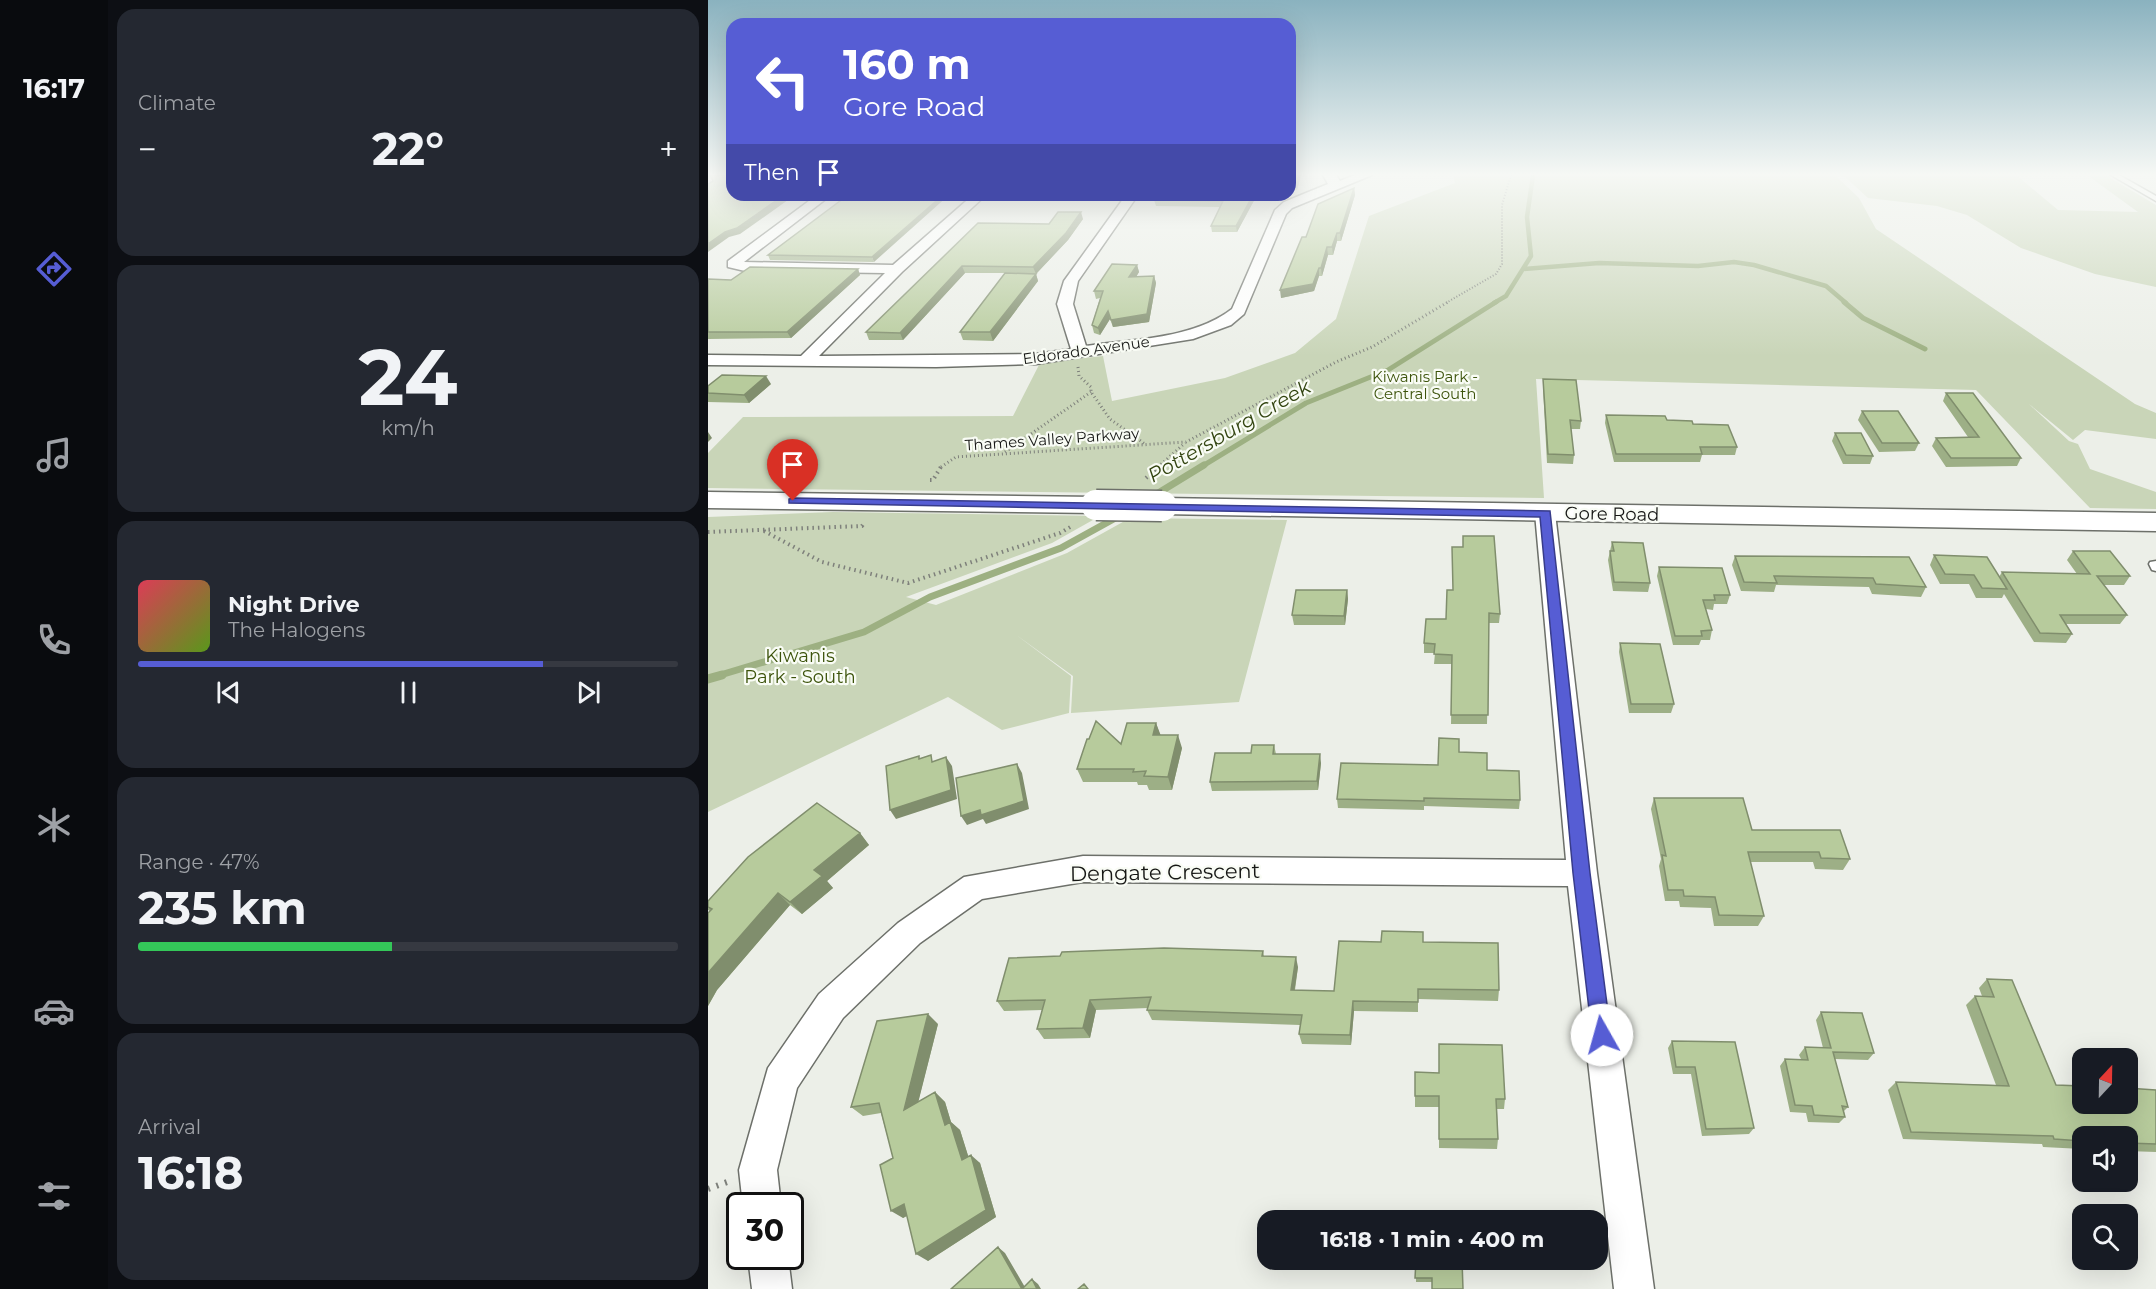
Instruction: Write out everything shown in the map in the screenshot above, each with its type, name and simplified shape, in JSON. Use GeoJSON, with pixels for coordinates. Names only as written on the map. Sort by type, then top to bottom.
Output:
{"type":"FeatureCollection","features":[{"type":"Feature","properties":{"kind":"main road","name":"Gore Road"},"geometry":{"type":"LineString","coordinates":[[708,500],[1087,513],[1162,506],[2156,522]]}},
{"type":"Feature","properties":{"kind":"street"},"geometry":{"type":"LineString","coordinates":[[768,235],[739,256],[733,264],[745,267],[897,269]]}},
{"type":"Feature","properties":{"kind":"street"},"geometry":{"type":"LineString","coordinates":[[805,361],[897,269],[935,235]]}},
{"type":"Feature","properties":{"kind":"street"},"geometry":{"type":"LineString","coordinates":[[1080,352],[1065,304],[1071,281],[1104,235]]}},
{"type":"Feature","properties":{"kind":"street","name":"Eldorado Avenue"},"geometry":{"type":"LineString","coordinates":[[708,360],[981,361],[1036,359],[1194,334],[1225,322],[1239,310],[1271,235]]}},
{"type":"Feature","properties":{"kind":"street"},"geometry":{"type":"LineString","coordinates":[[1545,513],[1581,873],[1634,1289]]}},
{"type":"Feature","properties":{"kind":"street","name":"Dengate Crescent"},"geometry":{"type":"LineString","coordinates":[[760,1192],[758,1170],[781,1081],[831,1006],[909,933],[975,887],[1083,869],[1581,873]]}},
{"type":"Feature","properties":{"kind":"street"},"geometry":{"type":"LineString","coordinates":[[770,1270],[772,1289]]}},
{"type":"Feature","properties":{"kind":"path","name":"Thames Valley Parkway"},"geometry":{"type":"LineString","coordinates":[[1143,481],[1186,442],[1336,362],[1372,346],[1496,274],[1502,264],[1502,235]]}},
{"type":"Feature","properties":{"kind":"path"},"geometry":{"type":"LineString","coordinates":[[1080,352],[1077,358],[1079,376],[1091,387],[1091,392],[1110,419],[1146,445]]}},
{"type":"Feature","properties":{"kind":"path"},"geometry":{"type":"LineString","coordinates":[[1005,452],[1091,392]]}},
{"type":"Feature","properties":{"kind":"path","name":"Thames Valley Parkway"},"geometry":{"type":"LineString","coordinates":[[923,480],[933,480],[944,463],[956,457],[1005,452],[1186,442]]}},
{"type":"Feature","properties":{"kind":"path"},"geometry":{"type":"LineString","coordinates":[[762,530],[822,562],[908,583],[1060,533],[1087,513]]}},
{"type":"Feature","properties":{"kind":"path"},"geometry":{"type":"LineString","coordinates":[[708,532],[862,526]]}},
{"type":"Feature","properties":{"kind":"green space","name":"Kiwanis Park - Central South"},"geometry":{"type":"Polygon","coordinates":[[[1363,235],[1885,235],[2135,404],[2156,413],[2156,439],[2085,430],[2073,440],[2029,404],[2069,441],[2078,444],[2090,469],[2156,492],[2156,509],[2090,508],[1976,390],[1536,379],[1544,498],[708,488],[708,453],[743,417],[1013,416],[1040,363],[1103,356],[1112,401],[1225,378],[1295,353],[1336,319],[1363,235]]]}},
{"type":"Feature","properties":{"kind":"green space"},"geometry":{"type":"Polygon","coordinates":[[[2000,235],[2156,235],[2156,287],[2095,274],[2021,248],[2000,235]]]}},
{"type":"Feature","properties":{"kind":"green space","name":"Kiwanis Park - South"},"geometry":{"type":"Polygon","coordinates":[[[833,512],[1100,516],[1052,543],[906,597],[936,605],[1067,553],[1130,518],[1287,520],[1239,702],[1071,713],[1073,676],[1015,634],[1071,676],[1069,713],[1002,730],[948,697],[708,812],[708,517],[833,512]]]}},
{"type":"Feature","properties":{"kind":"building"},"geometry":{"type":"Polygon","coordinates":[[[708,235],[721,235],[708,244],[708,235]]]}},
{"type":"Feature","properties":{"kind":"building"},"geometry":{"type":"Polygon","coordinates":[[[794,235],[897,235],[872,257],[768,255],[794,235]]]}},
{"type":"Feature","properties":{"kind":"building"},"geometry":{"type":"Polygon","coordinates":[[[966,235],[1064,235],[1033,267],[962,266],[900,333],[866,332],[966,235]]]}},
{"type":"Feature","properties":{"kind":"building"},"geometry":{"type":"Polygon","coordinates":[[[1307,235],[1336,235],[1332,247],[1327,247],[1321,268],[1313,284],[1280,290],[1302,237],[1307,235]]]}},
{"type":"Feature","properties":{"kind":"building"},"geometry":{"type":"Polygon","coordinates":[[[1112,264],[1137,265],[1129,277],[1154,276],[1147,314],[1111,320],[1108,311],[1098,328],[1092,325],[1103,291],[1094,291],[1112,264]]]}},
{"type":"Feature","properties":{"kind":"building"},"geometry":{"type":"Polygon","coordinates":[[[750,267],[858,269],[787,332],[708,332],[708,279],[731,280],[750,267]]]}},
{"type":"Feature","properties":{"kind":"building"},"geometry":{"type":"Polygon","coordinates":[[[1005,273],[1036,274],[990,332],[960,332],[1005,273]]]}},
{"type":"Feature","properties":{"kind":"building"},"geometry":{"type":"Polygon","coordinates":[[[722,375],[766,376],[744,395],[708,393],[708,386],[722,375]]]}},
{"type":"Feature","properties":{"kind":"building"},"geometry":{"type":"Polygon","coordinates":[[[1543,379],[1576,380],[1581,421],[1570,420],[1574,455],[1548,454],[1543,379]]]}},
{"type":"Feature","properties":{"kind":"building"},"geometry":{"type":"Polygon","coordinates":[[[1946,393],[1973,393],[2021,458],[1951,458],[1936,438],[1979,437],[1946,393]]]}},
{"type":"Feature","properties":{"kind":"building"},"geometry":{"type":"Polygon","coordinates":[[[1862,411],[1898,411],[1919,443],[1882,443],[1862,411]]]}},
{"type":"Feature","properties":{"kind":"building"},"geometry":{"type":"Polygon","coordinates":[[[1606,415],[1665,416],[1667,420],[1692,421],[1693,424],[1728,425],[1737,447],[1700,447],[1702,454],[1616,454],[1606,415]]]}},
{"type":"Feature","properties":{"kind":"building"},"geometry":{"type":"Polygon","coordinates":[[[1835,433],[1861,433],[1873,456],[1846,455],[1835,433]]]}},
{"type":"Feature","properties":{"kind":"building"},"geometry":{"type":"Polygon","coordinates":[[[1463,536],[1494,536],[1500,614],[1489,613],[1488,715],[1451,715],[1452,655],[1434,654],[1435,644],[1424,643],[1426,619],[1446,619],[1447,590],[1453,590],[1452,547],[1463,547],[1463,536]]]}},
{"type":"Feature","properties":{"kind":"building"},"geometry":{"type":"Polygon","coordinates":[[[1612,542],[1643,543],[1650,583],[1614,582],[1610,551],[1614,551],[1612,542]]]}},
{"type":"Feature","properties":{"kind":"building"},"geometry":{"type":"Polygon","coordinates":[[[2073,551],[2110,551],[2130,576],[2097,576],[2127,615],[2060,615],[2072,634],[2040,633],[2002,572],[2090,574],[2073,551]]]}},
{"type":"Feature","properties":{"kind":"building"},"geometry":{"type":"Polygon","coordinates":[[[1934,555],[1987,557],[2007,589],[1982,588],[1974,575],[1945,574],[1934,555]]]}},
{"type":"Feature","properties":{"kind":"building"},"geometry":{"type":"Polygon","coordinates":[[[1735,556],[1909,557],[1926,587],[1876,584],[1873,578],[1774,576],[1777,583],[1744,582],[1735,556]]]}},
{"type":"Feature","properties":{"kind":"building"},"geometry":{"type":"Polygon","coordinates":[[[1659,567],[1722,568],[1730,595],[1714,595],[1715,600],[1703,600],[1712,630],[1701,631],[1702,636],[1675,636],[1659,567]]]}},
{"type":"Feature","properties":{"kind":"building"},"geometry":{"type":"Polygon","coordinates":[[[1296,590],[1347,590],[1344,616],[1292,615],[1296,590]]]}},
{"type":"Feature","properties":{"kind":"building"},"geometry":{"type":"Polygon","coordinates":[[[1620,643],[1660,644],[1674,704],[1631,704],[1620,643]]]}},
{"type":"Feature","properties":{"kind":"building"},"geometry":{"type":"Polygon","coordinates":[[[1096,721],[1121,744],[1127,723],[1156,723],[1153,735],[1178,735],[1168,777],[1144,776],[1146,771],[1133,772],[1134,769],[1077,769],[1096,721]]]}},
{"type":"Feature","properties":{"kind":"building"},"geometry":{"type":"Polygon","coordinates":[[[1439,738],[1459,739],[1459,752],[1487,753],[1487,770],[1519,771],[1520,800],[1337,799],[1341,763],[1438,765],[1439,738]]]}},
{"type":"Feature","properties":{"kind":"building"},"geometry":{"type":"Polygon","coordinates":[[[1252,745],[1274,745],[1273,754],[1320,754],[1317,781],[1210,782],[1215,753],[1251,753],[1252,745]]]}},
{"type":"Feature","properties":{"kind":"building"},"geometry":{"type":"Polygon","coordinates":[[[931,755],[932,762],[946,757],[951,790],[890,810],[886,766],[919,756],[919,759],[931,755]]]}},
{"type":"Feature","properties":{"kind":"building"},"geometry":{"type":"Polygon","coordinates":[[[1017,764],[1024,801],[981,815],[980,810],[961,816],[956,778],[1017,764]]]}},
{"type":"Feature","properties":{"kind":"building"},"geometry":{"type":"Polygon","coordinates":[[[1654,798],[1743,798],[1752,830],[1840,830],[1850,859],[1821,858],[1819,852],[1748,852],[1764,916],[1719,915],[1715,897],[1684,896],[1683,890],[1668,890],[1662,855],[1666,856],[1654,798]]]}},
{"type":"Feature","properties":{"kind":"building"},"geometry":{"type":"Polygon","coordinates":[[[817,803],[860,833],[814,870],[822,876],[790,902],[778,893],[708,973],[708,913],[712,909],[708,907],[708,901],[748,857],[817,803]]]}},
{"type":"Feature","properties":{"kind":"building"},"geometry":{"type":"Polygon","coordinates":[[[1382,931],[1423,932],[1423,942],[1498,943],[1499,990],[1418,989],[1418,1002],[1353,1001],[1350,1035],[1299,1034],[1302,1015],[1147,1010],[1151,997],[1090,1000],[1083,1028],[1037,1029],[1045,1000],[997,1001],[1009,958],[1060,956],[1062,952],[1164,948],[1263,951],[1262,956],[1296,957],[1291,990],[1334,991],[1339,941],[1381,942],[1382,931]]]}},
{"type":"Feature","properties":{"kind":"building"},"geometry":{"type":"Polygon","coordinates":[[[1987,979],[2012,980],[2056,1085],[2072,1086],[2072,1114],[2138,1114],[2138,1089],[2156,1090],[2156,1144],[2138,1143],[2138,1126],[2072,1126],[2072,1140],[2054,1139],[2053,1136],[1911,1132],[1896,1082],[2009,1086],[1975,996],[1994,997],[1987,979]]]}},
{"type":"Feature","properties":{"kind":"building"},"geometry":{"type":"Polygon","coordinates":[[[1821,1012],[1862,1013],[1874,1053],[1833,1052],[1848,1107],[1842,1106],[1845,1117],[1814,1115],[1812,1106],[1795,1105],[1785,1059],[1808,1060],[1805,1047],[1831,1048],[1821,1012]]]}},
{"type":"Feature","properties":{"kind":"building"},"geometry":{"type":"Polygon","coordinates":[[[928,1014],[904,1110],[935,1092],[945,1125],[950,1122],[962,1160],[971,1155],[986,1210],[916,1254],[904,1204],[891,1211],[880,1165],[893,1158],[879,1103],[851,1107],[877,1021],[928,1014]]]}},
{"type":"Feature","properties":{"kind":"building"},"geometry":{"type":"Polygon","coordinates":[[[1672,1041],[1735,1042],[1754,1128],[1706,1129],[1695,1067],[1676,1067],[1672,1041]]]}},
{"type":"Feature","properties":{"kind":"building"},"geometry":{"type":"Polygon","coordinates":[[[1439,1044],[1502,1045],[1505,1099],[1496,1099],[1498,1139],[1439,1139],[1439,1096],[1415,1096],[1415,1072],[1439,1073],[1439,1044]]]}},
{"type":"Feature","properties":{"kind":"building"},"geometry":{"type":"Polygon","coordinates":[[[998,1247],[1022,1289],[951,1289],[998,1247]]]}},
{"type":"Feature","properties":{"kind":"building"},"geometry":{"type":"Polygon","coordinates":[[[1415,1270],[1462,1270],[1463,1289],[1432,1289],[1432,1278],[1415,1278],[1415,1270]]]}},
{"type":"Feature","properties":{"kind":"building"},"geometry":{"type":"Polygon","coordinates":[[[1032,1279],[1037,1289],[1022,1289],[1032,1279]]]}},
{"type":"Feature","properties":{"kind":"building"},"geometry":{"type":"Polygon","coordinates":[[[1084,1284],[1088,1289],[1078,1289],[1084,1284]]]}},
{"type":"Feature","properties":{"kind":"waterway","name":"Pottersburg Creek"},"geometry":{"type":"LineString","coordinates":[[1494,303],[1506,296],[1531,256],[1529,235]]}},
{"type":"Feature","properties":{"kind":"waterway"},"geometry":{"type":"LineString","coordinates":[[1523,269],[1599,263],[1698,266],[1734,262],[1754,265],[1826,286],[1846,303]]}},
{"type":"Feature","properties":{"kind":"waterway","name":"Pottersburg Creek"},"geometry":{"type":"LineString","coordinates":[[1201,467],[1306,403],[1388,370],[1496,302]]}},
{"type":"Feature","properties":{"kind":"waterway"},"geometry":{"type":"LineString","coordinates":[[1844,302],[1863,318],[1925,349]]}},
{"type":"Feature","properties":{"kind":"waterway","name":"Pottersburg Creek"},"geometry":{"type":"LineString","coordinates":[[1155,495],[1204,465]]}},
{"type":"Feature","properties":{"kind":"waterway","name":"Pottersburg Creek"},"geometry":{"type":"LineString","coordinates":[[717,676],[864,632],[930,597],[1061,548],[1119,516]]}},
{"type":"Feature","properties":{"kind":"waterway","name":"Pottersburg Creek"},"geometry":{"type":"LineString","coordinates":[[708,679],[722,675]]}},
{"type":"Feature","properties":{"kind":"route"},"geometry":{"type":"LineString","coordinates":[[793,501],[1545,513],[1581,873],[1602,1035]]}}]}
